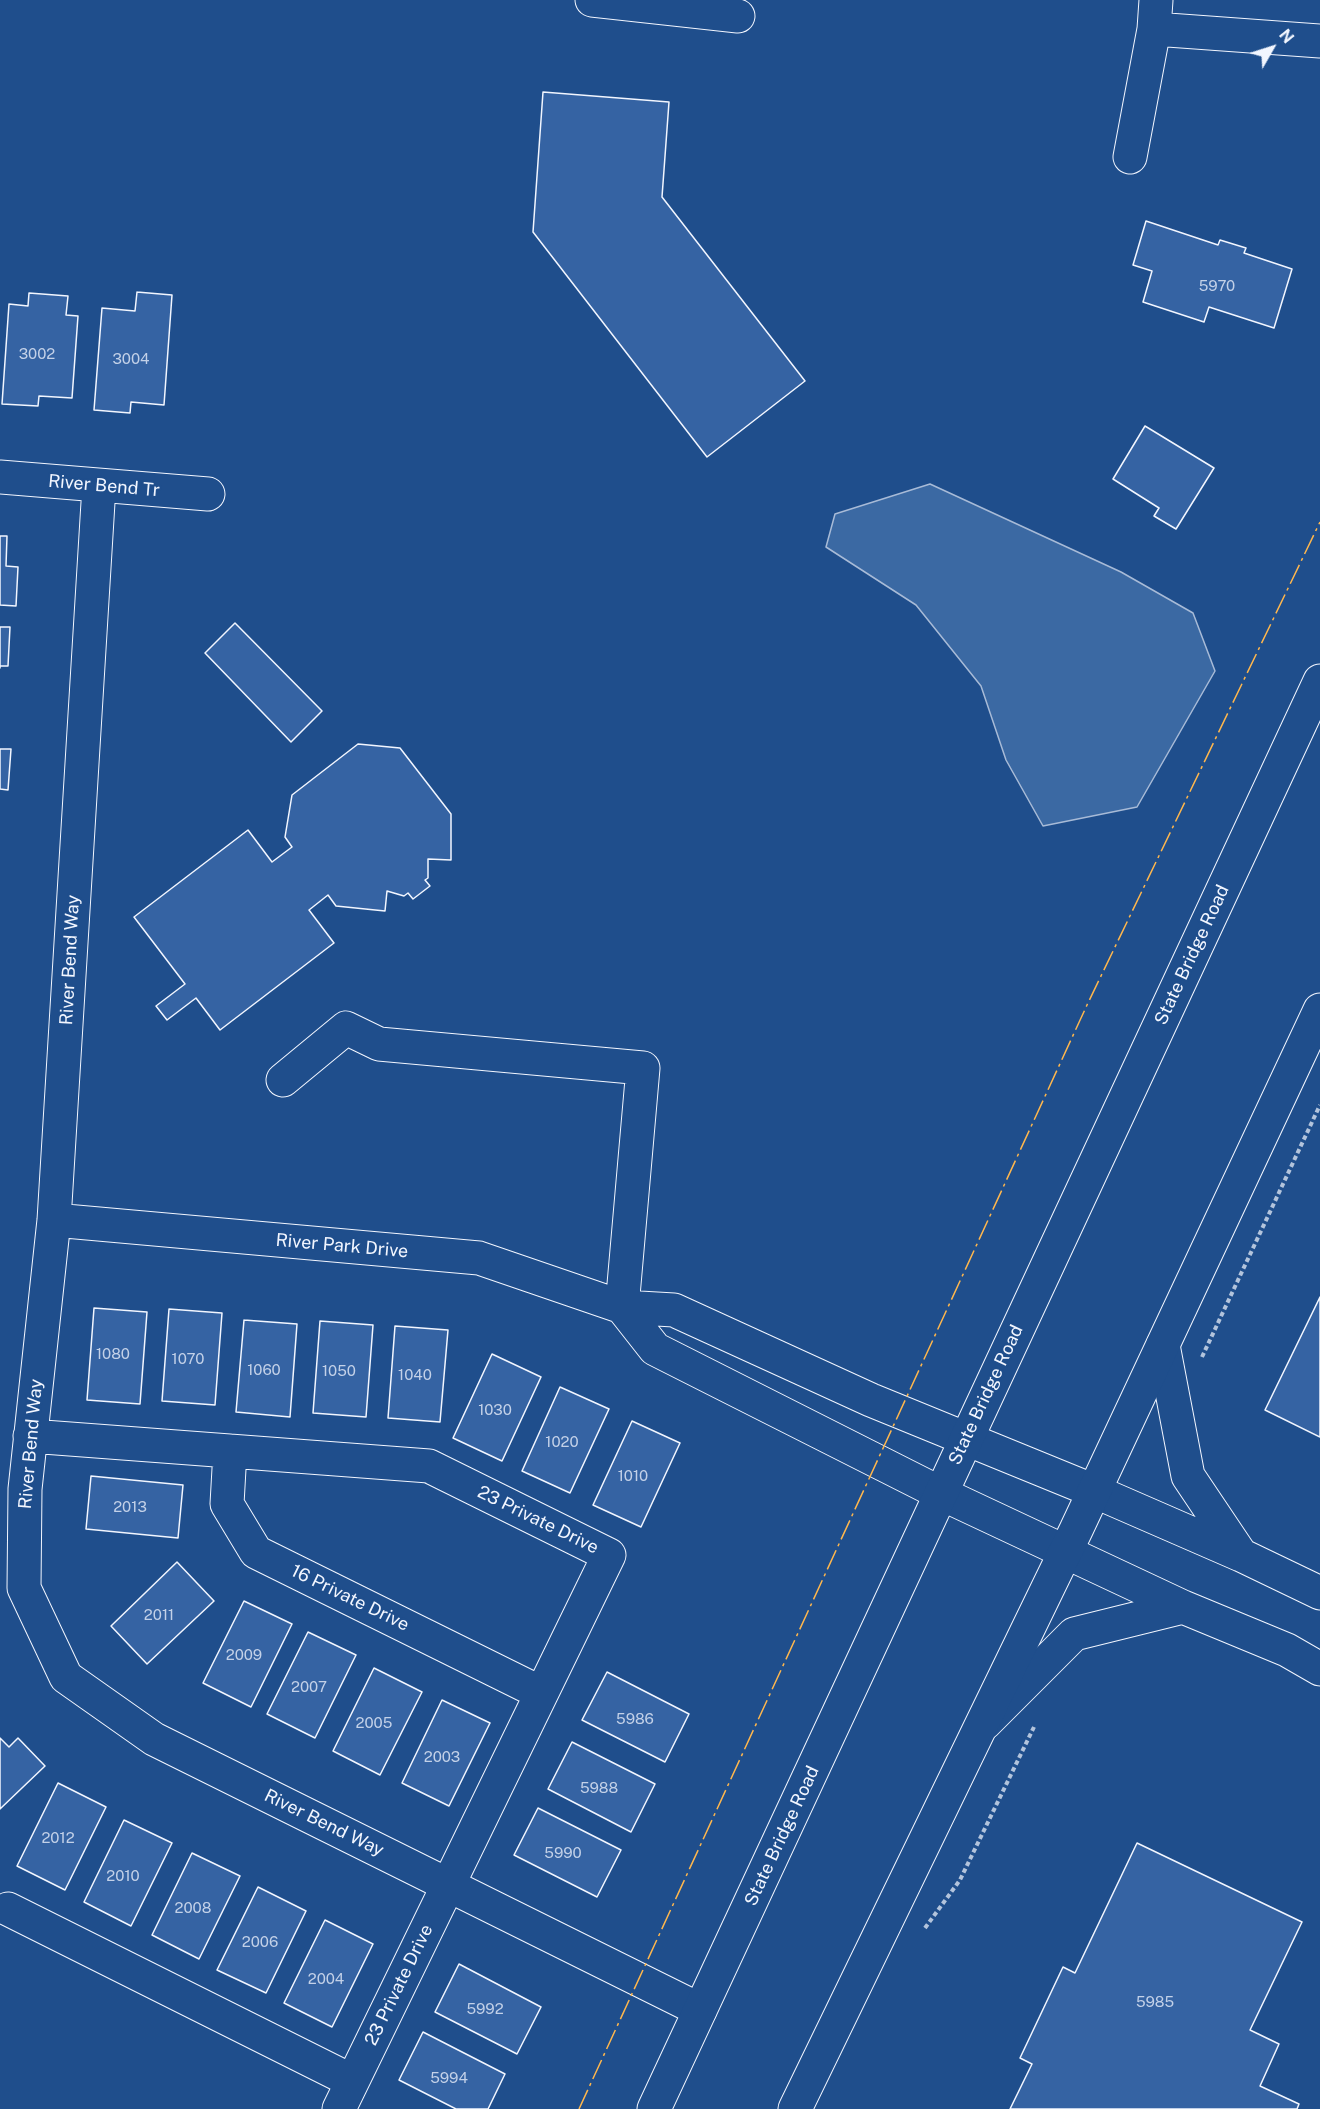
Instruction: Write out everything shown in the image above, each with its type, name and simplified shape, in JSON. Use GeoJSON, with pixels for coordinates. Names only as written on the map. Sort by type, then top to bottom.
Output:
{"type":"FeatureCollection","features":[{"type":"Feature","properties":{"kind":"main road"},"geometry":{"type":"LineString","coordinates":[[592,0],[738,16]]}},
{"type":"Feature","properties":{"kind":"main road"},"geometry":{"type":"LineString","coordinates":[[1130,157],[1155,15],[1320,41]]}},
{"type":"Feature","properties":{"kind":"main road","name":"River Bend Tr"},"geometry":{"type":"LineString","coordinates":[[0,477],[208,494]]}},
{"type":"Feature","properties":{"kind":"main road","name":"River Bend Way"},"geometry":{"type":"LineString","coordinates":[[99,486],[54,1220],[25,1489],[24,1588],[66,1677],[154,1739],[700,2010]]}},
{"type":"Feature","properties":{"kind":"main road","name":"State Bridge Road"},"geometry":{"type":"LineString","coordinates":[[654,2109],[1320,681]]}},
{"type":"Feature","properties":{"kind":"main road"},"geometry":{"type":"LineString","coordinates":[[795,2109],[1065,1552],[1320,1010]]}},
{"type":"Feature","properties":{"kind":"main road"},"geometry":{"type":"LineString","coordinates":[[283,1080],[346,1028],[379,1044],[643,1068],[622,1307],[655,1349],[940,1493],[1183,1607],[1287,1650],[1320,1669]]}},
{"type":"Feature","properties":{"kind":"main road","name":"River Park Drive"},"geometry":{"type":"LineString","coordinates":[[54,1220],[479,1258],[622,1307],[674,1310],[871,1400],[1094,1491],[1241,1555],[1320,1593]]}},
{"type":"Feature","properties":{"kind":"main road"},"geometry":{"type":"LineString","coordinates":[[1163,1346],[1188,1476],[1241,1555]]}},
{"type":"Feature","properties":{"kind":"main road","name":"23 Private Drive"},"geometry":{"type":"LineString","coordinates":[[8,1909],[346,2095],[609,1555],[429,1466],[30,1436]]}},
{"type":"Feature","properties":{"kind":"main road","name":"16 Private Drive"},"geometry":{"type":"LineString","coordinates":[[230,1451],[227,1504],[256,1552],[541,1693]]}},
{"type":"Feature","properties":{"kind":"main road"},"geometry":{"type":"LineString","coordinates":[[980,1728],[1074,1634],[1183,1607]]}},
{"type":"Feature","properties":{"kind":"water"},"geometry":{"type":"Polygon","coordinates":[[[930,484],[1121,572],[1193,613],[1215,671],[1137,807],[1043,826],[1006,760],[981,686],[916,605],[826,547],[835,514],[930,484]]]}},
{"type":"Feature","properties":{"kind":"building"},"geometry":{"type":"Polygon","coordinates":[[[543,92],[669,102],[662,197],[805,381],[707,457],[533,232],[543,92]]]}},
{"type":"Feature","properties":{"kind":"building"},"geometry":{"type":"Polygon","coordinates":[[[1146,221],[1218,245],[1220,240],[1246,248],[1244,253],[1292,269],[1274,328],[1209,307],[1204,322],[1143,302],[1152,271],[1133,265],[1146,221]]]}},
{"type":"Feature","properties":{"kind":"building"},"geometry":{"type":"Polygon","coordinates":[[[137,292],[172,295],[164,405],[131,402],[130,413],[94,410],[102,308],[135,311],[137,292]]]}},
{"type":"Feature","properties":{"kind":"building"},"geometry":{"type":"Polygon","coordinates":[[[29,293],[68,296],[66,315],[78,316],[72,398],[39,396],[38,406],[2,404],[9,304],[28,306],[29,293]]]}},
{"type":"Feature","properties":{"kind":"building"},"geometry":{"type":"Polygon","coordinates":[[[1145,426],[1214,468],[1176,529],[1154,516],[1159,508],[1113,479],[1145,426]]]}},
{"type":"Feature","properties":{"kind":"building"},"geometry":{"type":"Polygon","coordinates":[[[0,536],[7,536],[6,566],[18,567],[16,606],[0,605],[0,536]]]}},
{"type":"Feature","properties":{"kind":"building"},"geometry":{"type":"Polygon","coordinates":[[[235,623],[322,711],[291,742],[205,653],[235,623]]]}},
{"type":"Feature","properties":{"kind":"building"},"geometry":{"type":"Polygon","coordinates":[[[0,627],[10,627],[8,666],[0,666],[0,627]]]}},
{"type":"Feature","properties":{"kind":"building"},"geometry":{"type":"Polygon","coordinates":[[[358,744],[400,748],[451,814],[451,860],[428,859],[428,878],[425,880],[430,886],[413,899],[408,893],[404,896],[387,891],[385,911],[336,906],[328,895],[309,910],[334,943],[220,1030],[196,998],[167,1020],[156,1006],[185,984],[134,917],[248,830],[272,862],[292,847],[285,837],[292,795],[358,744]]]}},
{"type":"Feature","properties":{"kind":"building"},"geometry":{"type":"Polygon","coordinates":[[[0,749],[11,749],[8,790],[0,789],[0,749]]]}},
{"type":"Feature","properties":{"kind":"building"},"geometry":{"type":"Polygon","coordinates":[[[1320,1297],[1320,1437],[1265,1410],[1320,1297]]]}},
{"type":"Feature","properties":{"kind":"building"},"geometry":{"type":"Polygon","coordinates":[[[94,1308],[147,1312],[140,1404],[87,1400],[94,1308]]]}},
{"type":"Feature","properties":{"kind":"building"},"geometry":{"type":"Polygon","coordinates":[[[169,1309],[222,1313],[215,1405],[162,1401],[169,1309]]]}},
{"type":"Feature","properties":{"kind":"building"},"geometry":{"type":"Polygon","coordinates":[[[244,1320],[297,1324],[290,1417],[236,1412],[244,1320]]]}},
{"type":"Feature","properties":{"kind":"building"},"geometry":{"type":"Polygon","coordinates":[[[320,1321],[373,1325],[366,1417],[313,1413],[320,1321]]]}},
{"type":"Feature","properties":{"kind":"building"},"geometry":{"type":"Polygon","coordinates":[[[395,1326],[448,1330],[440,1422],[388,1418],[395,1326]]]}},
{"type":"Feature","properties":{"kind":"building"},"geometry":{"type":"Polygon","coordinates":[[[492,1354],[541,1377],[502,1461],[453,1438],[492,1354]]]}},
{"type":"Feature","properties":{"kind":"building"},"geometry":{"type":"Polygon","coordinates":[[[560,1387],[609,1409],[570,1493],[522,1471],[560,1387]]]}},
{"type":"Feature","properties":{"kind":"building"},"geometry":{"type":"Polygon","coordinates":[[[632,1421],[680,1443],[641,1527],[593,1505],[632,1421]]]}},
{"type":"Feature","properties":{"kind":"building"},"geometry":{"type":"Polygon","coordinates":[[[91,1476],[183,1485],[178,1538],[86,1529],[91,1476]]]}},
{"type":"Feature","properties":{"kind":"building"},"geometry":{"type":"Polygon","coordinates":[[[177,1562],[214,1601],[147,1664],[111,1626],[177,1562]]]}},
{"type":"Feature","properties":{"kind":"building"},"geometry":{"type":"Polygon","coordinates":[[[244,1601],[292,1624],[251,1707],[203,1683],[244,1601]]]}},
{"type":"Feature","properties":{"kind":"building"},"geometry":{"type":"Polygon","coordinates":[[[308,1632],[356,1655],[315,1738],[267,1714],[308,1632]]]}},
{"type":"Feature","properties":{"kind":"building"},"geometry":{"type":"Polygon","coordinates":[[[374,1668],[422,1692],[380,1775],[333,1751],[374,1668]]]}},
{"type":"Feature","properties":{"kind":"building"},"geometry":{"type":"Polygon","coordinates":[[[607,1672],[689,1714],[665,1762],[582,1720],[607,1672]]]}},
{"type":"Feature","properties":{"kind":"building"},"geometry":{"type":"Polygon","coordinates":[[[442,1700],[490,1723],[449,1806],[402,1783],[442,1700]]]}},
{"type":"Feature","properties":{"kind":"building"},"geometry":{"type":"Polygon","coordinates":[[[0,1738],[9,1747],[18,1738],[45,1766],[0,1809],[0,1738]]]}},
{"type":"Feature","properties":{"kind":"building"},"geometry":{"type":"Polygon","coordinates":[[[572,1742],[655,1784],[631,1832],[548,1789],[572,1742]]]}},
{"type":"Feature","properties":{"kind":"building"},"geometry":{"type":"Polygon","coordinates":[[[58,1783],[106,1807],[65,1890],[17,1866],[58,1783]]]}},
{"type":"Feature","properties":{"kind":"building"},"geometry":{"type":"Polygon","coordinates":[[[538,1808],[621,1850],[597,1897],[514,1855],[538,1808]]]}},
{"type":"Feature","properties":{"kind":"building"},"geometry":{"type":"Polygon","coordinates":[[[124,1820],[172,1843],[131,1926],[84,1902],[124,1820]]]}},
{"type":"Feature","properties":{"kind":"building"},"geometry":{"type":"Polygon","coordinates":[[[1137,1843],[1302,1922],[1250,2030],[1279,2044],[1260,2086],[1299,2104],[1297,2109],[1010,2109],[1032,2064],[1020,2058],[1063,1967],[1075,1973],[1137,1843]]]}},
{"type":"Feature","properties":{"kind":"building"},"geometry":{"type":"Polygon","coordinates":[[[192,1853],[240,1876],[199,1959],[152,1935],[192,1853]]]}},
{"type":"Feature","properties":{"kind":"building"},"geometry":{"type":"Polygon","coordinates":[[[258,1887],[306,1911],[266,1993],[217,1970],[258,1887]]]}},
{"type":"Feature","properties":{"kind":"building"},"geometry":{"type":"Polygon","coordinates":[[[325,1920],[373,1944],[332,2027],[284,2003],[325,1920]]]}},
{"type":"Feature","properties":{"kind":"building"},"geometry":{"type":"Polygon","coordinates":[[[459,1964],[541,2007],[517,2054],[435,2012],[459,1964]]]}},
{"type":"Feature","properties":{"kind":"building"},"geometry":{"type":"Polygon","coordinates":[[[423,2032],[505,2074],[488,2109],[456,2109],[399,2080],[423,2032]]]}},
{"type":"Feature","properties":{"kind":"power"},"geometry":{"type":"LineString","coordinates":[[579,2109],[1087,1005],[1320,522]]}}]}
